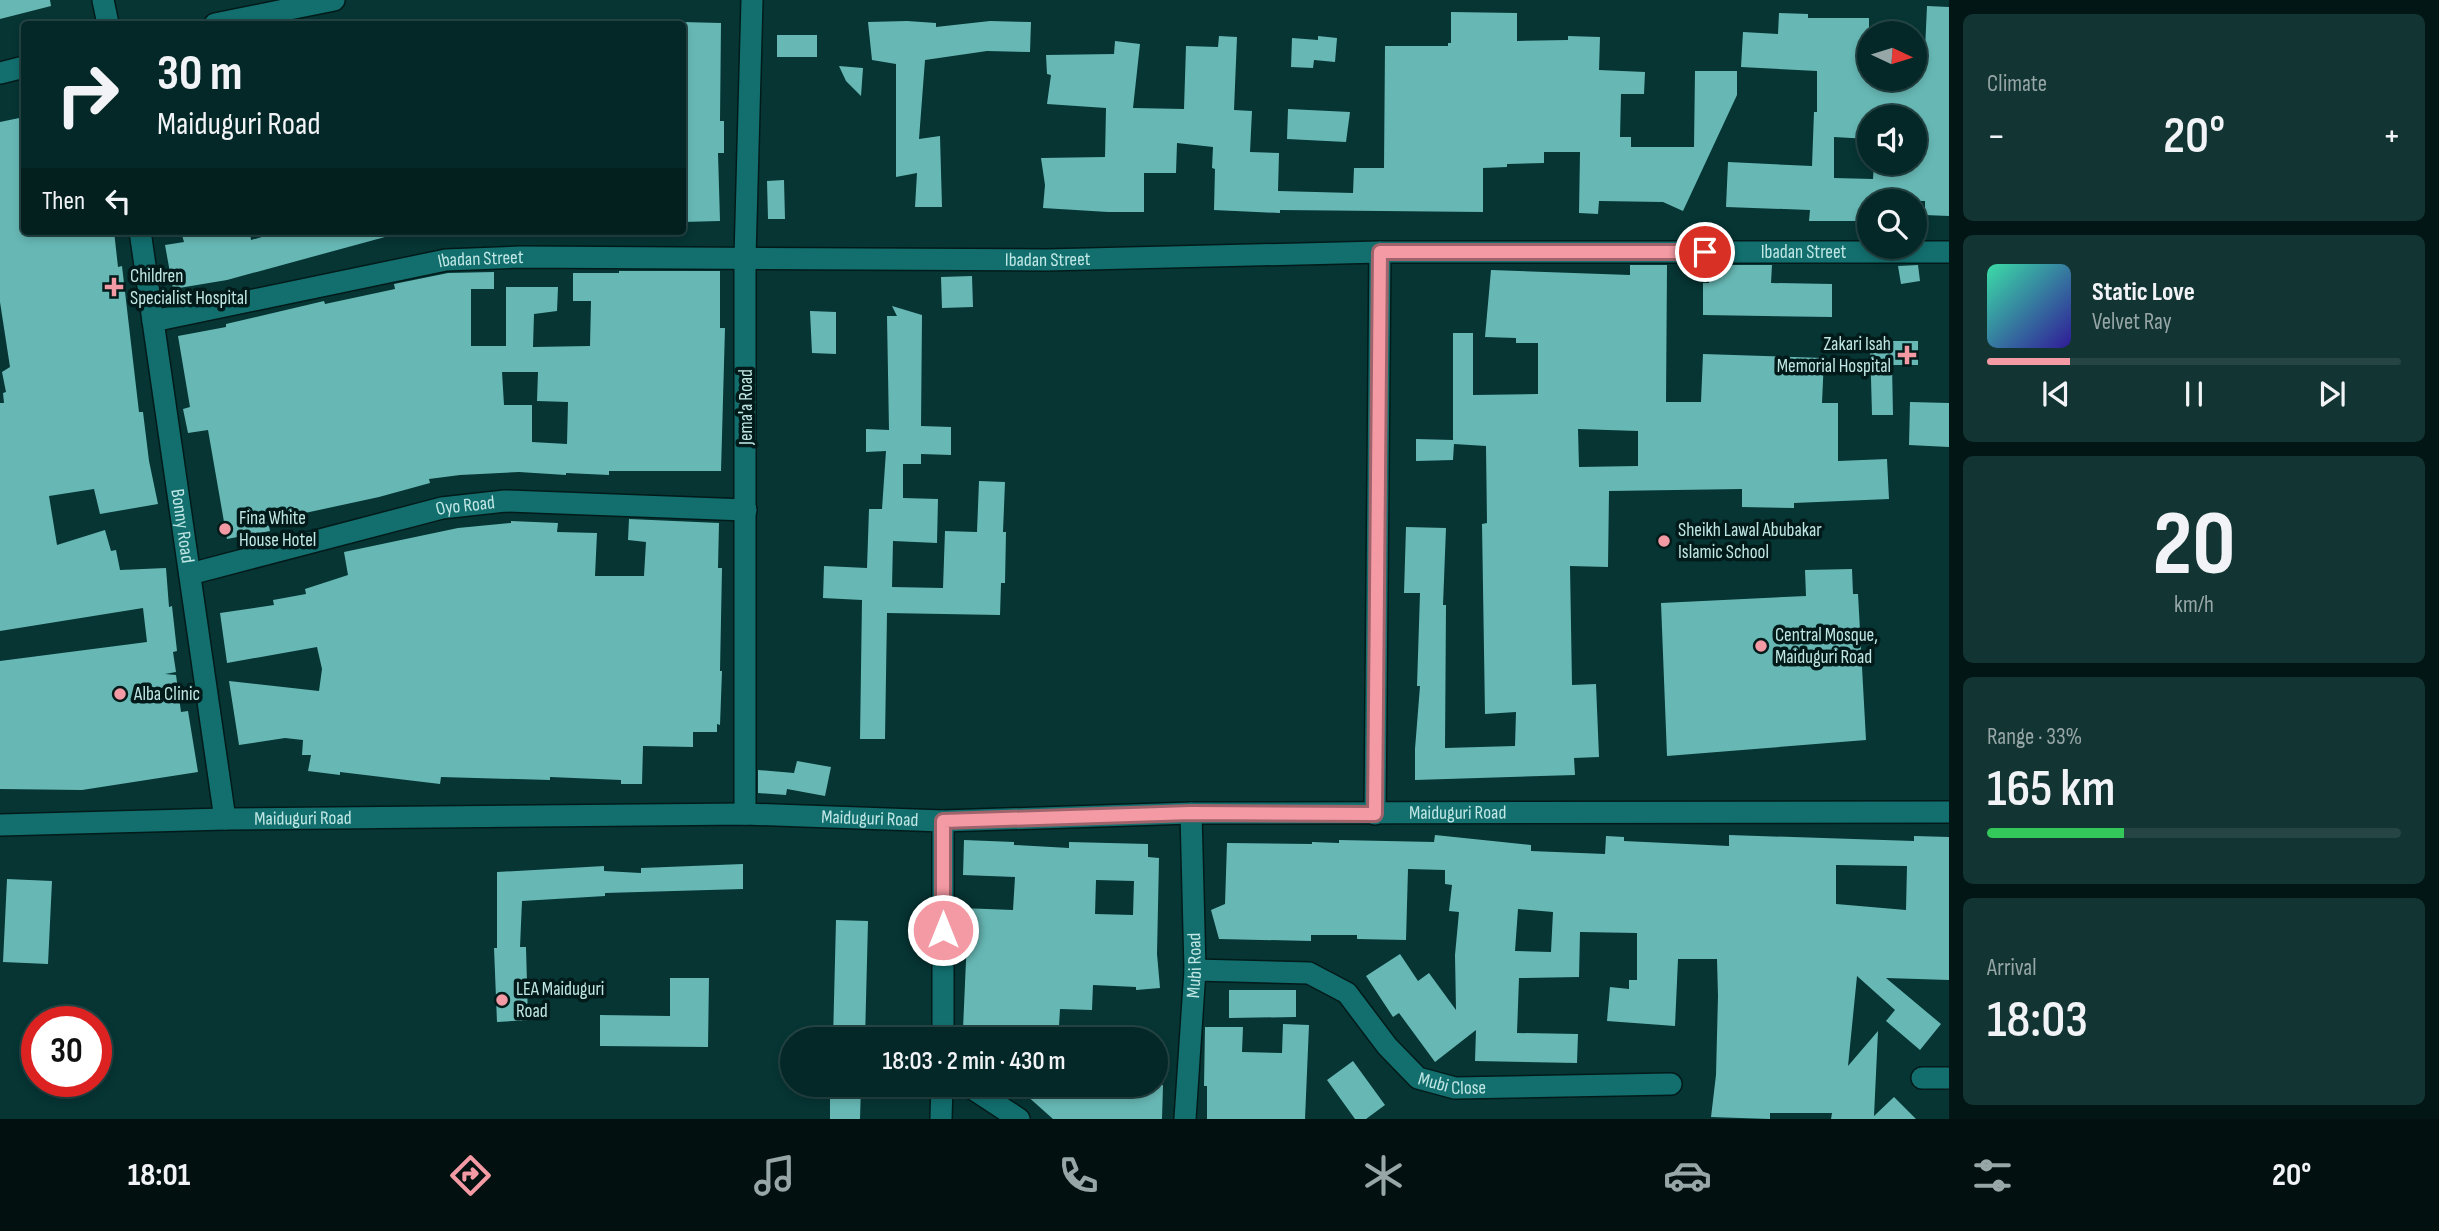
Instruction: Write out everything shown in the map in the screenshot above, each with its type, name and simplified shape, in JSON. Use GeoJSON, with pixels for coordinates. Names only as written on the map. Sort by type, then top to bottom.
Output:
{"type":"FeatureCollection","features":[{"type":"Feature","properties":{"kind":"street"},"geometry":{"type":"LineString","coordinates":[[103,0],[107,21]]}},
{"type":"Feature","properties":{"kind":"street"},"geometry":{"type":"LineString","coordinates":[[230,21],[334,0]]}},
{"type":"Feature","properties":{"kind":"street","name":"Jema'a Road"},"geometry":{"type":"LineString","coordinates":[[745,814],[745,258],[752,0]]}},
{"type":"Feature","properties":{"kind":"street"},"geometry":{"type":"LineString","coordinates":[[0,73],[21,68]]}},
{"type":"Feature","properties":{"kind":"street","name":"Bonny Road"},"geometry":{"type":"LineString","coordinates":[[141,235],[225,818]]}},
{"type":"Feature","properties":{"kind":"street","name":"Ibadan Street"},"geometry":{"type":"LineString","coordinates":[[153,321],[446,260],[520,257],[1046,260],[1380,252],[1949,251]]}},
{"type":"Feature","properties":{"kind":"street"},"geometry":{"type":"LineString","coordinates":[[1375,814],[1380,252]]}},
{"type":"Feature","properties":{"kind":"street","name":"Oyo Road"},"geometry":{"type":"LineString","coordinates":[[190,574],[442,508],[505,501],[746,510]]}},
{"type":"Feature","properties":{"kind":"street","name":"Maiduguri Road"},"geometry":{"type":"LineString","coordinates":[[0,825],[225,818],[745,814],[943,821],[1191,813],[1949,813]]}},
{"type":"Feature","properties":{"kind":"street","name":"Mubi Road"},"geometry":{"type":"LineString","coordinates":[[1185,1119],[1195,970],[1191,813]]}},
{"type":"Feature","properties":{"kind":"street"},"geometry":{"type":"LineString","coordinates":[[943,821],[943,1027]]}},
{"type":"Feature","properties":{"kind":"street","name":"Mubi Close"},"geometry":{"type":"LineString","coordinates":[[1195,970],[1309,973],[1347,993],[1387,1046],[1418,1078],[1455,1088],[1671,1084]]}},
{"type":"Feature","properties":{"kind":"street"},"geometry":{"type":"LineString","coordinates":[[1922,1078],[1949,1077]]}},
{"type":"Feature","properties":{"kind":"street"},"geometry":{"type":"LineString","coordinates":[[941,1119],[942,1097]]}},
{"type":"Feature","properties":{"kind":"street"},"geometry":{"type":"LineString","coordinates":[[985,1097],[1019,1119]]}},
{"type":"Feature","properties":{"kind":"building"},"geometry":{"type":"Polygon","coordinates":[[[0,0],[50,0],[51,6],[0,19],[0,0]]]}},
{"type":"Feature","properties":{"kind":"building"},"geometry":{"type":"Polygon","coordinates":[[[1927,6],[1949,7],[1949,216],[1927,215],[1927,189],[1857,189],[1857,221],[1809,221],[1810,210],[1726,207],[1728,162],[1812,166],[1814,112],[1817,112],[1817,71],[1741,67],[1743,32],[1778,34],[1779,13],[1808,14],[1808,18],[1869,18],[1869,21],[1857,21],[1857,91],[1927,91],[1927,6]]]}},
{"type":"Feature","properties":{"kind":"building"},"geometry":{"type":"Polygon","coordinates":[[[1451,12],[1517,13],[1517,41],[1568,40],[1568,36],[1600,37],[1599,70],[1645,72],[1644,94],[1621,94],[1620,137],[1631,137],[1631,147],[1694,147],[1695,71],[1737,71],[1737,95],[1683,211],[1663,202],[1599,201],[1598,214],[1579,213],[1580,152],[1544,152],[1544,163],[1483,168],[1483,212],[1280,210],[1280,213],[1214,210],[1213,147],[1177,143],[1176,173],[1144,173],[1144,212],[1043,208],[1045,185],[1041,158],[1105,157],[1106,108],[1047,104],[1051,75],[1047,74],[1046,55],[1114,54],[1115,41],[1140,44],[1133,108],[1184,109],[1186,46],[1218,47],[1219,36],[1237,37],[1234,110],[1252,111],[1250,152],[1279,153],[1278,191],[1353,193],[1354,168],[1384,168],[1385,46],[1448,46],[1448,43],[1451,43],[1451,12]]]}},
{"type":"Feature","properties":{"kind":"building"},"geometry":{"type":"Polygon","coordinates":[[[990,21],[1031,22],[1030,52],[987,51],[925,60],[919,139],[940,136],[942,207],[915,207],[917,173],[896,177],[896,64],[872,60],[868,22],[936,23],[936,27],[990,21]]]}},
{"type":"Feature","properties":{"kind":"building"},"geometry":{"type":"Polygon","coordinates":[[[686,22],[721,23],[720,121],[724,121],[724,153],[718,153],[720,221],[686,222],[686,22]]]}},
{"type":"Feature","properties":{"kind":"building"},"geometry":{"type":"Polygon","coordinates":[[[777,35],[817,35],[817,57],[777,57],[777,35]]]}},
{"type":"Feature","properties":{"kind":"building"},"geometry":{"type":"Polygon","coordinates":[[[1318,36],[1337,38],[1335,62],[1314,60],[1313,68],[1291,67],[1292,38],[1318,40],[1318,36]]]}},
{"type":"Feature","properties":{"kind":"building"},"geometry":{"type":"Polygon","coordinates":[[[839,66],[863,68],[861,96],[846,81],[839,66]]]}},
{"type":"Feature","properties":{"kind":"building"},"geometry":{"type":"Polygon","coordinates":[[[1288,109],[1350,112],[1346,142],[1287,139],[1288,109]]]}},
{"type":"Feature","properties":{"kind":"building"},"geometry":{"type":"Polygon","coordinates":[[[21,118],[21,235],[114,235],[118,267],[122,266],[139,412],[143,412],[158,504],[100,514],[94,489],[49,496],[57,545],[105,530],[111,551],[116,550],[120,570],[166,568],[169,607],[172,606],[177,651],[173,652],[176,672],[165,674],[176,675],[181,712],[188,711],[198,772],[82,790],[0,789],[0,661],[147,642],[143,608],[0,631],[0,403],[4,403],[3,393],[6,392],[2,372],[10,367],[0,302],[0,122],[21,118]]]}},
{"type":"Feature","properties":{"kind":"building"},"geometry":{"type":"Polygon","coordinates":[[[784,180],[785,219],[768,219],[767,181],[784,180]]]}},
{"type":"Feature","properties":{"kind":"building"},"geometry":{"type":"Polygon","coordinates":[[[182,235],[250,235],[251,240],[269,235],[385,237],[227,280],[173,289],[165,245],[184,242],[182,235]]]}},
{"type":"Feature","properties":{"kind":"building"},"geometry":{"type":"Polygon","coordinates":[[[1630,265],[1667,265],[1666,402],[1701,402],[1703,354],[1824,358],[1822,403],[1838,403],[1838,461],[1887,459],[1889,499],[1794,503],[1794,508],[1742,507],[1742,489],[1609,491],[1608,567],[1570,566],[1572,685],[1596,684],[1599,757],[1574,758],[1575,775],[1415,780],[1420,686],[1417,686],[1420,593],[1404,593],[1406,527],[1446,528],[1443,605],[1446,605],[1445,748],[1515,746],[1516,712],[1485,714],[1482,524],[1487,523],[1486,446],[1454,444],[1453,460],[1416,461],[1416,439],[1453,440],[1453,333],[1473,333],[1473,395],[1538,394],[1538,343],[1516,343],[1516,338],[1485,337],[1491,270],[1630,275],[1630,265]],[[1578,429],[1579,467],[1638,466],[1638,431],[1578,429]]]}},
{"type":"Feature","properties":{"kind":"building"},"geometry":{"type":"Polygon","coordinates":[[[1709,265],[1772,265],[1771,283],[1832,284],[1832,317],[1703,315],[1703,283],[1709,283],[1709,265]]]}},
{"type":"Feature","properties":{"kind":"building"},"geometry":{"type":"Polygon","coordinates":[[[1918,265],[1920,281],[1901,284],[1898,266],[1918,265]]]}},
{"type":"Feature","properties":{"kind":"building"},"geometry":{"type":"Polygon","coordinates":[[[720,271],[720,328],[725,328],[721,471],[609,471],[609,475],[519,472],[429,479],[430,483],[379,497],[268,521],[270,531],[227,539],[208,430],[188,433],[183,409],[190,407],[178,336],[226,327],[226,324],[324,301],[325,304],[395,289],[394,284],[448,273],[494,272],[494,289],[471,289],[471,346],[506,346],[506,287],[558,287],[557,311],[534,314],[533,347],[590,346],[591,301],[573,301],[573,273],[720,271]],[[502,372],[504,405],[532,405],[532,442],[567,444],[568,402],[537,401],[538,372],[502,372]]]}},
{"type":"Feature","properties":{"kind":"building"},"geometry":{"type":"Polygon","coordinates":[[[972,276],[973,307],[942,308],[941,277],[972,276]]]}},
{"type":"Feature","properties":{"kind":"building"},"geometry":{"type":"Polygon","coordinates":[[[892,306],[922,315],[921,426],[951,427],[951,455],[921,454],[921,464],[903,464],[903,498],[938,499],[937,543],[893,541],[892,587],[943,588],[945,531],[977,532],[979,481],[1005,482],[1005,583],[1001,583],[1000,615],[887,613],[885,739],[860,739],[862,600],[823,598],[824,566],[867,568],[869,509],[882,509],[886,451],[866,452],[866,429],[889,430],[887,316],[897,316],[892,306]]]}},
{"type":"Feature","properties":{"kind":"building"},"geometry":{"type":"Polygon","coordinates":[[[810,311],[836,312],[836,354],[812,353],[810,311]]]}},
{"type":"Feature","properties":{"kind":"building"},"geometry":{"type":"Polygon","coordinates":[[[1870,341],[1918,341],[1918,365],[1892,365],[1893,415],[1872,415],[1870,341]]]}},
{"type":"Feature","properties":{"kind":"building"},"geometry":{"type":"Polygon","coordinates":[[[1910,402],[1949,403],[1949,447],[1909,445],[1910,402]]]}},
{"type":"Feature","properties":{"kind":"building"},"geometry":{"type":"Polygon","coordinates":[[[629,519],[719,523],[718,568],[722,568],[720,725],[717,724],[717,732],[693,732],[693,747],[643,746],[642,784],[621,784],[621,780],[550,777],[550,780],[441,777],[440,784],[340,772],[340,775],[308,771],[311,755],[302,755],[303,740],[285,738],[239,745],[229,681],[319,691],[322,669],[317,647],[227,663],[220,613],[274,605],[273,600],[306,594],[305,589],[348,575],[344,552],[458,528],[511,521],[558,523],[557,532],[597,533],[595,576],[644,576],[646,542],[628,540],[629,519]]]}},
{"type":"Feature","properties":{"kind":"building"},"geometry":{"type":"Polygon","coordinates":[[[1852,569],[1853,594],[1858,594],[1866,740],[1667,756],[1661,603],[1806,596],[1805,570],[1852,569]]]}},
{"type":"Feature","properties":{"kind":"building"},"geometry":{"type":"Polygon","coordinates":[[[797,761],[831,767],[825,796],[787,789],[786,795],[758,793],[758,770],[794,773],[797,761]]]}},
{"type":"Feature","properties":{"kind":"building"},"geometry":{"type":"Polygon","coordinates":[[[1435,835],[1531,845],[1531,851],[1605,854],[1606,836],[1624,837],[1624,841],[1729,846],[1729,835],[1914,841],[1914,836],[1949,837],[1949,980],[1886,978],[1941,1024],[1920,1050],[1886,1021],[1895,1010],[1857,976],[1848,1066],[1878,1031],[1874,1116],[1894,1097],[1916,1119],[1831,1119],[1832,1113],[1770,1113],[1770,1119],[1711,1117],[1716,1075],[1717,959],[1678,959],[1675,1026],[1607,1021],[1610,987],[1629,989],[1629,980],[1637,980],[1637,933],[1580,932],[1579,977],[1519,978],[1517,1033],[1578,1034],[1577,1063],[1475,1061],[1476,1030],[1435,1062],[1399,1013],[1393,1017],[1366,976],[1400,954],[1418,981],[1429,973],[1456,1010],[1455,955],[1459,912],[1449,911],[1452,885],[1445,884],[1445,870],[1408,869],[1406,940],[1357,939],[1357,935],[1311,935],[1311,941],[1219,939],[1211,910],[1225,904],[1227,843],[1312,844],[1339,843],[1339,840],[1434,842],[1435,835]],[[1836,865],[1836,904],[1906,910],[1907,866],[1836,865]],[[1518,909],[1515,951],[1551,952],[1553,912],[1518,909]]]}},
{"type":"Feature","properties":{"kind":"building"},"geometry":{"type":"Polygon","coordinates":[[[964,840],[1069,848],[1069,842],[1148,844],[1148,857],[1159,858],[1157,954],[1160,988],[1136,990],[1136,987],[1093,985],[1092,1010],[1060,1009],[1059,1026],[963,1027],[967,938],[956,935],[956,919],[961,919],[961,908],[1013,910],[1015,877],[963,875],[964,840]],[[1096,880],[1095,914],[1133,915],[1134,881],[1096,880]]]}},
{"type":"Feature","properties":{"kind":"building"},"geometry":{"type":"Polygon","coordinates":[[[743,864],[743,889],[605,893],[605,896],[522,901],[520,947],[526,947],[528,1020],[497,1022],[494,948],[497,948],[497,872],[604,866],[604,871],[641,873],[641,868],[743,864]]]}},
{"type":"Feature","properties":{"kind":"building"},"geometry":{"type":"Polygon","coordinates":[[[7,879],[52,881],[48,964],[3,962],[7,879]]]}},
{"type":"Feature","properties":{"kind":"building"},"geometry":{"type":"Polygon","coordinates":[[[836,920],[868,921],[865,1027],[833,1027],[836,920]]]}},
{"type":"Feature","properties":{"kind":"building"},"geometry":{"type":"Polygon","coordinates":[[[670,978],[709,978],[708,1047],[600,1046],[600,1015],[670,1016],[670,978]]]}},
{"type":"Feature","properties":{"kind":"building"},"geometry":{"type":"Polygon","coordinates":[[[1229,990],[1296,990],[1296,1017],[1229,1018],[1229,990]]]}},
{"type":"Feature","properties":{"kind":"building"},"geometry":{"type":"Polygon","coordinates":[[[1283,1024],[1309,1025],[1305,1119],[1207,1119],[1207,1086],[1204,1086],[1205,1027],[1243,1027],[1242,1052],[1282,1053],[1283,1024]]]}},
{"type":"Feature","properties":{"kind":"building"},"geometry":{"type":"Polygon","coordinates":[[[1353,1061],[1385,1105],[1366,1119],[1355,1119],[1327,1080],[1353,1061]]]}},
{"type":"Feature","properties":{"kind":"building"},"geometry":{"type":"Polygon","coordinates":[[[830,1097],[861,1097],[860,1119],[830,1119],[830,1097]]]}},
{"type":"Feature","properties":{"kind":"building"},"geometry":{"type":"Polygon","coordinates":[[[1028,1097],[1163,1097],[1162,1119],[1053,1119],[1028,1097]]]}},
{"type":"Feature","properties":{"kind":"place","name":"Children Specialist Hospital"},"geometry":{"type":"Point","coordinates":[114,287]}},
{"type":"Feature","properties":{"kind":"place","name":"Zakari Isah Memorial Hospital"},"geometry":{"type":"Point","coordinates":[1907,355]}},
{"type":"Feature","properties":{"kind":"place","name":"Fina White House Hotel"},"geometry":{"type":"Point","coordinates":[225,529]}},
{"type":"Feature","properties":{"kind":"place","name":"Sheikh Lawal Abubakar Islamic School"},"geometry":{"type":"Point","coordinates":[1664,541]}},
{"type":"Feature","properties":{"kind":"place","name":"Central Mosque, Maiduguri Road"},"geometry":{"type":"Point","coordinates":[1761,646]}},
{"type":"Feature","properties":{"kind":"place","name":"Alba Clinic"},"geometry":{"type":"Point","coordinates":[120,694]}},
{"type":"Feature","properties":{"kind":"place","name":"LEA Maiduguri Road"},"geometry":{"type":"Point","coordinates":[502,1000]}},
{"type":"Feature","properties":{"kind":"route"},"geometry":{"type":"LineString","coordinates":[[943,930],[943,821],[1191,813],[1375,814],[1380,252],[1705,252]]}}]}
